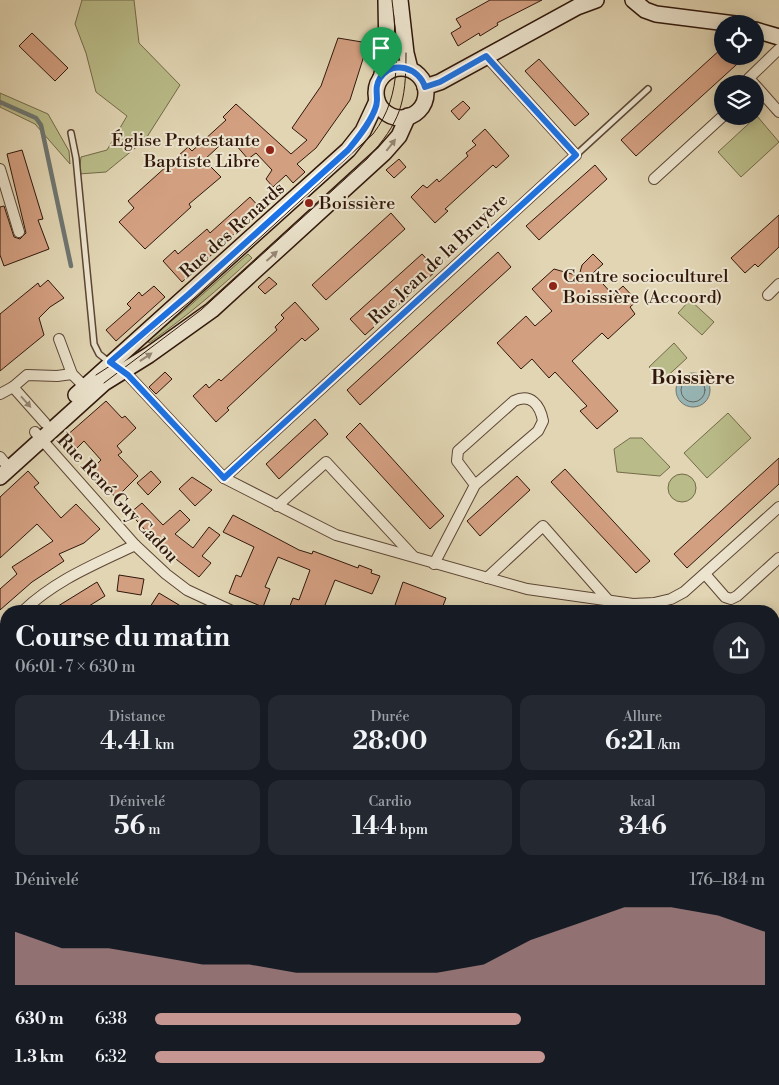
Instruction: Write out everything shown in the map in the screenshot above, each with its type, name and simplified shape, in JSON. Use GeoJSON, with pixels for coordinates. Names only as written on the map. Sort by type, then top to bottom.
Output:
{"type":"FeatureCollection","features":[{"type":"Feature","properties":{"kind":"street"},"geometry":{"type":"LineString","coordinates":[[381,78],[393,69],[402,68],[410,70],[421,78],[425,87],[423,105],[417,112],[399,118],[383,110],[377,101],[376,89],[387,55],[386,0]]}},
{"type":"Feature","properties":{"kind":"street"},"geometry":{"type":"LineString","coordinates":[[400,0],[406,53],[410,70]]}},
{"type":"Feature","properties":{"kind":"street"},"geometry":{"type":"LineString","coordinates":[[425,87],[440,82],[578,7],[596,0]]}},
{"type":"Feature","properties":{"kind":"street"},"geometry":{"type":"LineString","coordinates":[[633,0],[645,10],[656,14],[714,21]]}},
{"type":"Feature","properties":{"kind":"street"},"geometry":{"type":"LineString","coordinates":[[764,33],[779,37]]}},
{"type":"Feature","properties":{"kind":"street"},"geometry":{"type":"LineString","coordinates":[[752,75],[779,49]]}},
{"type":"Feature","properties":{"kind":"street"},"geometry":{"type":"LineString","coordinates":[[486,56],[576,155]]}},
{"type":"Feature","properties":{"kind":"street"},"geometry":{"type":"LineString","coordinates":[[764,96],[779,112]]}},
{"type":"Feature","properties":{"kind":"street","name":"Rue des Renards"},"geometry":{"type":"LineString","coordinates":[[100,379],[110,362],[189,294],[348,150],[363,131],[377,101]]}},
{"type":"Feature","properties":{"kind":"street"},"geometry":{"type":"LineString","coordinates":[[40,432],[85,386],[123,371],[183,332],[212,310],[384,154],[398,136],[408,116]]}},
{"type":"Feature","properties":{"kind":"street"},"geometry":{"type":"LineString","coordinates":[[654,179],[714,124]]}},
{"type":"Feature","properties":{"kind":"street","name":"Rue Jean de la Bruyère"},"geometry":{"type":"LineString","coordinates":[[224,478],[576,155]]}},
{"type":"Feature","properties":{"kind":"street"},"geometry":{"type":"LineString","coordinates":[[0,169],[19,232]]}},
{"type":"Feature","properties":{"kind":"street"},"geometry":{"type":"LineString","coordinates":[[768,295],[779,284]]}},
{"type":"Feature","properties":{"kind":"street"},"geometry":{"type":"LineString","coordinates":[[59,339],[72,374],[85,386]]}},
{"type":"Feature","properties":{"kind":"street"},"geometry":{"type":"LineString","coordinates":[[110,362],[123,371],[224,478],[336,535],[527,589],[644,604],[671,599],[684,592],[779,507]]}},
{"type":"Feature","properties":{"kind":"street"},"geometry":{"type":"LineString","coordinates":[[0,394],[13,388],[27,375],[57,376],[72,374]]}},
{"type":"Feature","properties":{"kind":"street"},"geometry":{"type":"LineString","coordinates":[[2,465],[100,379]]}},
{"type":"Feature","properties":{"kind":"street","name":"Rue René Guy Cadou"},"geometry":{"type":"LineString","coordinates":[[13,388],[40,432],[136,545],[166,574],[187,590],[219,605]]}},
{"type":"Feature","properties":{"kind":"street"},"geometry":{"type":"LineString","coordinates":[[434,564],[475,485],[538,431],[543,421],[541,411],[531,400],[522,397],[514,400],[458,451],[457,461],[475,485]]}},
{"type":"Feature","properties":{"kind":"street"},"geometry":{"type":"LineString","coordinates":[[277,506],[326,462],[414,558]]}},
{"type":"Feature","properties":{"kind":"street"},"geometry":{"type":"LineString","coordinates":[[487,578],[543,526],[608,600]]}},
{"type":"Feature","properties":{"kind":"street"},"geometry":{"type":"LineString","coordinates":[[29,605],[76,572],[136,545]]}},
{"type":"Feature","properties":{"kind":"street"},"geometry":{"type":"LineString","coordinates":[[705,574],[725,597],[731,599],[738,596],[779,558]]}},
{"type":"Feature","properties":{"kind":"lane"},"geometry":{"type":"LineString","coordinates":[[576,155],[648,89]]}},
{"type":"Feature","properties":{"kind":"lane"},"geometry":{"type":"LineString","coordinates":[[71,133],[76,158],[94,344],[99,354],[110,362]]}},
{"type":"Feature","properties":{"kind":"green space"},"geometry":{"type":"Polygon","coordinates":[[[82,0],[134,0],[139,43],[180,85],[145,140],[106,172],[79,174],[81,157],[107,150],[127,116],[96,92],[86,53],[75,24],[82,0]]]}},
{"type":"Feature","properties":{"kind":"green space"},"geometry":{"type":"Polygon","coordinates":[[[0,93],[48,114],[69,151],[70,164],[35,124],[0,107],[0,93]]]}},
{"type":"Feature","properties":{"kind":"green space"},"geometry":{"type":"Polygon","coordinates":[[[764,124],[779,142],[741,177],[718,152],[747,125],[764,124]]]}},
{"type":"Feature","properties":{"kind":"green space"},"geometry":{"type":"Polygon","coordinates":[[[248,254],[252,258],[227,281],[149,343],[148,340],[248,254]]]}},
{"type":"Feature","properties":{"kind":"green space"},"geometry":{"type":"Polygon","coordinates":[[[690,300],[714,322],[702,335],[678,313],[690,300]]]}},
{"type":"Feature","properties":{"kind":"green space"},"geometry":{"type":"Polygon","coordinates":[[[674,343],[687,358],[662,381],[649,367],[674,343]]]}},
{"type":"Feature","properties":{"kind":"green space"},"geometry":{"type":"Polygon","coordinates":[[[728,413],[751,438],[707,478],[684,453],[728,413]]]}},
{"type":"Feature","properties":{"kind":"green space"},"geometry":{"type":"Polygon","coordinates":[[[630,438],[642,438],[670,467],[660,476],[617,472],[614,449],[630,438]]]}},
{"type":"Feature","properties":{"kind":"green space"},"geometry":{"type":"Polygon","coordinates":[[[682,474],[692,478],[696,488],[692,498],[682,502],[672,498],[668,488],[672,478],[682,474]]]}},
{"type":"Feature","properties":{"kind":"water"},"geometry":{"type":"Polygon","coordinates":[[[693,373],[705,378],[710,390],[705,402],[693,407],[681,402],[676,390],[681,378],[693,373]]]}},
{"type":"Feature","properties":{"kind":"building"},"geometry":{"type":"Polygon","coordinates":[[[490,0],[542,0],[497,23],[498,25],[480,36],[479,33],[458,46],[451,33],[461,27],[456,19],[490,0]]]}},
{"type":"Feature","properties":{"kind":"building"},"geometry":{"type":"Polygon","coordinates":[[[32,33],[68,68],[55,81],[19,46],[32,33]]]}},
{"type":"Feature","properties":{"kind":"building"},"geometry":{"type":"Polygon","coordinates":[[[338,38],[368,43],[350,100],[316,148],[297,164],[305,172],[293,183],[286,175],[273,187],[266,179],[272,170],[256,153],[248,159],[229,137],[204,160],[221,177],[189,204],[191,207],[145,249],[119,222],[134,208],[128,201],[188,147],[192,151],[226,120],[223,117],[236,104],[291,154],[307,140],[292,128],[321,86],[338,38]]]}},
{"type":"Feature","properties":{"kind":"building"},"geometry":{"type":"Polygon","coordinates":[[[714,55],[714,65],[736,65],[725,75],[714,75],[714,85],[636,156],[621,140],[714,55]]]}},
{"type":"Feature","properties":{"kind":"building"},"geometry":{"type":"Polygon","coordinates":[[[539,59],[589,114],[575,126],[525,71],[539,59]]]}},
{"type":"Feature","properties":{"kind":"building"},"geometry":{"type":"Polygon","coordinates":[[[463,101],[470,108],[459,120],[451,111],[463,101]]]}},
{"type":"Feature","properties":{"kind":"building"},"geometry":{"type":"Polygon","coordinates":[[[485,129],[509,156],[496,168],[493,165],[445,209],[448,211],[435,223],[411,197],[423,185],[427,188],[437,179],[439,182],[468,156],[466,153],[476,145],[472,141],[485,129]]]}},
{"type":"Feature","properties":{"kind":"building"},"geometry":{"type":"Polygon","coordinates":[[[22,150],[43,219],[38,220],[49,249],[4,266],[0,255],[0,207],[4,206],[14,237],[20,239],[26,233],[7,154],[22,150]]]}},
{"type":"Feature","properties":{"kind":"building"},"geometry":{"type":"Polygon","coordinates":[[[399,159],[406,167],[394,178],[386,170],[399,159]]]}},
{"type":"Feature","properties":{"kind":"building"},"geometry":{"type":"Polygon","coordinates":[[[595,165],[607,179],[539,240],[526,226],[595,165]]]}},
{"type":"Feature","properties":{"kind":"building"},"geometry":{"type":"Polygon","coordinates":[[[250,197],[261,209],[182,282],[163,261],[175,250],[178,254],[207,229],[210,233],[250,197]]]}},
{"type":"Feature","properties":{"kind":"building"},"geometry":{"type":"Polygon","coordinates":[[[391,213],[405,229],[326,300],[312,285],[391,213]]]}},
{"type":"Feature","properties":{"kind":"building"},"geometry":{"type":"Polygon","coordinates":[[[779,215],[779,247],[758,267],[755,264],[745,273],[731,258],[779,215]]]}},
{"type":"Feature","properties":{"kind":"building"},"geometry":{"type":"Polygon","coordinates":[[[498,252],[511,267],[360,405],[347,390],[498,252]]]}},
{"type":"Feature","properties":{"kind":"building"},"geometry":{"type":"Polygon","coordinates":[[[422,254],[437,270],[365,335],[350,319],[422,254]]]}},
{"type":"Feature","properties":{"kind":"building"},"geometry":{"type":"Polygon","coordinates":[[[593,254],[603,264],[593,273],[613,295],[623,286],[637,301],[630,307],[635,314],[608,339],[602,333],[572,361],[618,411],[597,429],[580,411],[587,406],[555,372],[549,378],[532,359],[521,369],[497,343],[526,316],[535,326],[552,311],[532,289],[554,269],[579,276],[582,265],[593,254]]]}},
{"type":"Feature","properties":{"kind":"building"},"geometry":{"type":"Polygon","coordinates":[[[269,277],[277,284],[265,294],[258,287],[269,277]]]}},
{"type":"Feature","properties":{"kind":"building"},"geometry":{"type":"Polygon","coordinates":[[[48,280],[64,298],[50,307],[39,318],[44,335],[0,371],[0,314],[38,283],[40,287],[48,280]]]}},
{"type":"Feature","properties":{"kind":"building"},"geometry":{"type":"Polygon","coordinates":[[[154,286],[165,297],[116,341],[106,330],[131,308],[127,304],[139,292],[142,296],[154,286]]]}},
{"type":"Feature","properties":{"kind":"building"},"geometry":{"type":"Polygon","coordinates":[[[295,302],[319,329],[305,341],[302,338],[227,408],[229,410],[216,422],[193,396],[206,384],[209,388],[219,379],[221,381],[277,330],[275,327],[284,318],[281,315],[295,302]]]}},
{"type":"Feature","properties":{"kind":"building"},"geometry":{"type":"Polygon","coordinates":[[[165,372],[172,379],[156,394],[149,387],[165,372]]]}},
{"type":"Feature","properties":{"kind":"building"},"geometry":{"type":"Polygon","coordinates":[[[106,401],[122,418],[125,416],[136,428],[117,446],[122,452],[118,455],[138,476],[116,498],[91,470],[101,460],[84,441],[76,449],[65,437],[106,401]]]}},
{"type":"Feature","properties":{"kind":"building"},"geometry":{"type":"Polygon","coordinates":[[[315,419],[328,434],[279,479],[266,464],[315,419]]]}},
{"type":"Feature","properties":{"kind":"building"},"geometry":{"type":"Polygon","coordinates":[[[360,423],[444,516],[430,529],[346,437],[360,423]]]}},
{"type":"Feature","properties":{"kind":"building"},"geometry":{"type":"Polygon","coordinates":[[[779,458],[779,484],[687,568],[674,554],[779,458]]]}},
{"type":"Feature","properties":{"kind":"building"},"geometry":{"type":"Polygon","coordinates":[[[565,469],[650,561],[636,573],[551,482],[565,469]]]}},
{"type":"Feature","properties":{"kind":"building"},"geometry":{"type":"Polygon","coordinates":[[[28,471],[39,483],[34,487],[61,518],[76,504],[100,529],[84,543],[59,554],[64,561],[32,582],[6,605],[0,605],[0,589],[17,574],[12,567],[53,541],[37,524],[0,558],[0,497],[28,471]]]}},
{"type":"Feature","properties":{"kind":"building"},"geometry":{"type":"Polygon","coordinates":[[[151,471],[161,482],[148,495],[137,483],[151,471]]]}},
{"type":"Feature","properties":{"kind":"building"},"geometry":{"type":"Polygon","coordinates":[[[517,476],[530,490],[480,536],[467,521],[517,476]]]}},
{"type":"Feature","properties":{"kind":"building"},"geometry":{"type":"Polygon","coordinates":[[[192,477],[212,490],[195,506],[179,489],[192,477]]]}},
{"type":"Feature","properties":{"kind":"building"},"geometry":{"type":"Polygon","coordinates":[[[142,503],[163,525],[180,510],[190,520],[175,534],[193,548],[209,527],[220,535],[202,556],[211,563],[199,577],[159,546],[130,513],[142,503]]]}},
{"type":"Feature","properties":{"kind":"building"},"geometry":{"type":"Polygon","coordinates":[[[233,515],[299,550],[312,554],[313,551],[358,568],[359,565],[372,570],[371,573],[380,576],[372,594],[335,580],[325,605],[290,605],[293,598],[299,600],[310,570],[278,557],[265,587],[270,589],[264,605],[258,605],[229,593],[236,575],[241,577],[254,547],[223,532],[233,515]]]}},
{"type":"Feature","properties":{"kind":"building"},"geometry":{"type":"Polygon","coordinates":[[[119,575],[144,579],[141,595],[117,591],[119,575]]]}},
{"type":"Feature","properties":{"kind":"building"},"geometry":{"type":"Polygon","coordinates":[[[97,582],[105,596],[91,605],[60,605],[97,582]]]}},
{"type":"Feature","properties":{"kind":"building"},"geometry":{"type":"Polygon","coordinates":[[[403,582],[446,598],[443,605],[395,605],[403,582]]]}},
{"type":"Feature","properties":{"kind":"building"},"geometry":{"type":"Polygon","coordinates":[[[159,593],[179,605],[151,605],[159,593]]]}},
{"type":"Feature","properties":{"kind":"waterway"},"geometry":{"type":"LineString","coordinates":[[0,102],[36,118],[41,125],[71,266]]}},
{"type":"Feature","properties":{"kind":"tram line"},"geometry":{"type":"LineString","coordinates":[[96,375],[113,364],[193,299],[373,134],[383,119],[390,103],[394,86],[396,35],[392,0]]}},
{"type":"Feature","properties":{"kind":"tram line"},"geometry":{"type":"LineString","coordinates":[[104,383],[201,310],[367,159],[387,134],[399,111],[405,86],[406,53]]}},
{"type":"Feature","properties":{"kind":"place","name":"Église Protestante Baptiste Libre"},"geometry":{"type":"Point","coordinates":[270,150]}},
{"type":"Feature","properties":{"kind":"place","name":"Boissière"},"geometry":{"type":"Point","coordinates":[309,203]}},
{"type":"Feature","properties":{"kind":"place","name":"Centre socioculturel Boissière (Accoord)"},"geometry":{"type":"Point","coordinates":[553,286]}},
{"type":"Feature","properties":{"kind":"district","name":"Boissière"},"geometry":{"type":"Point","coordinates":[693,377]}},
{"type":"Feature","properties":{"kind":"route"},"geometry":{"type":"LineString","coordinates":[[486,56],[576,155],[224,478],[128,375],[110,362],[189,294],[348,150],[363,131],[372,114],[377,101],[377,85],[381,78],[386,72],[393,69],[407,68],[418,74],[425,87],[432,86],[486,56]]}}]}
